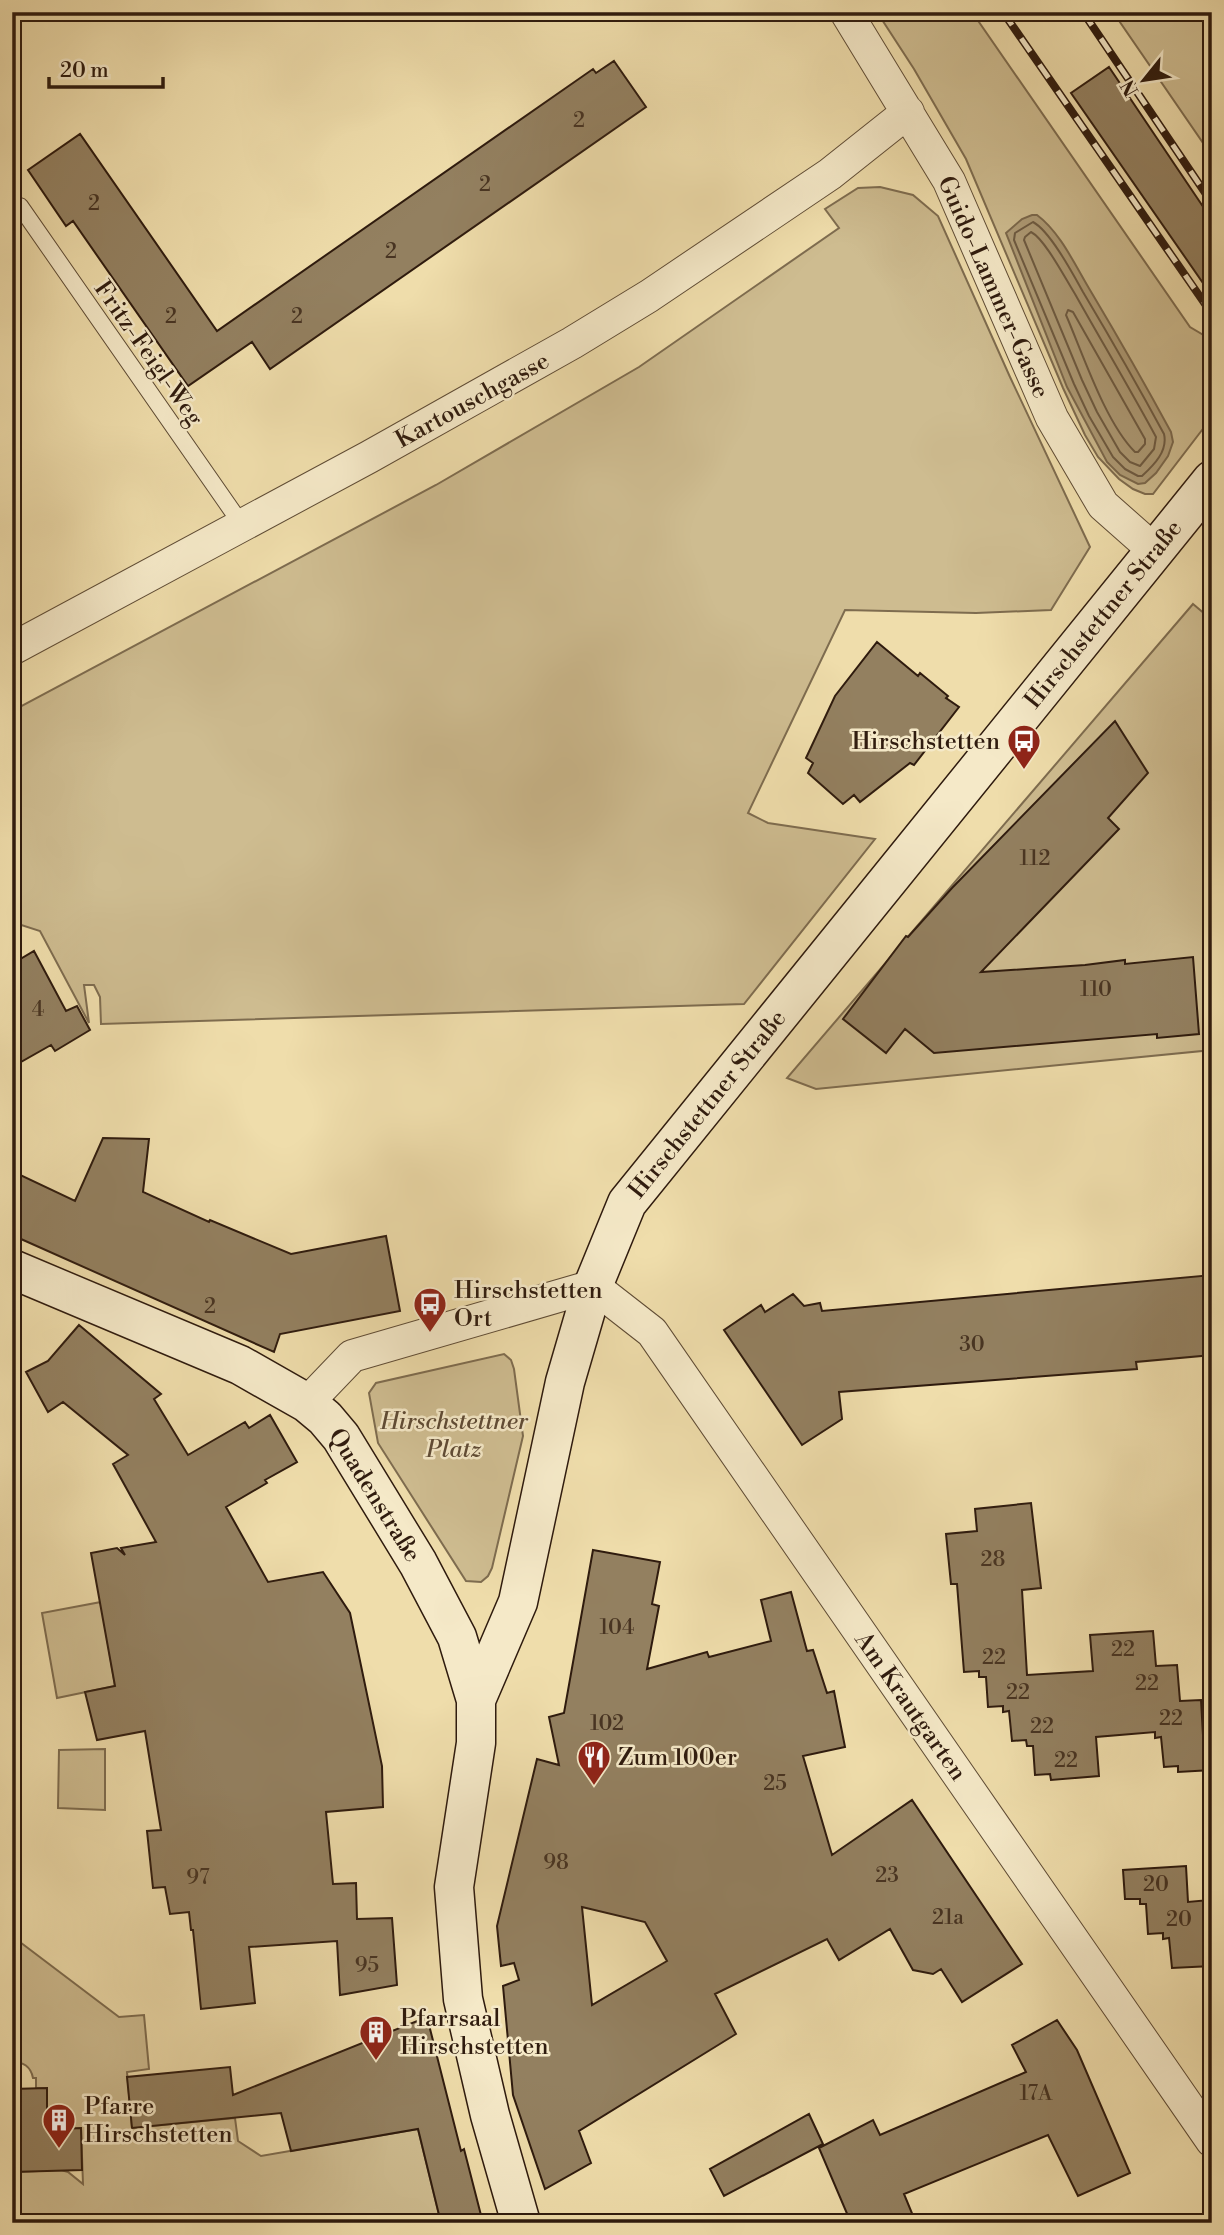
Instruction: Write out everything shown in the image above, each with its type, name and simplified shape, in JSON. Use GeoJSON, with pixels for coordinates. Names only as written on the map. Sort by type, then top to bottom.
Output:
{"type":"FeatureCollection","features":[{"type":"Feature","properties":{"kind":"main road","name":"Hirschstettner Straße"},"geometry":{"type":"LineString","coordinates":[[521,2223],[490,2115],[464,1999],[454,1886],[476,1744],[476,1700],[518,1602],[565,1382],[593,1286],[627,1203],[1212,480]]}},
{"type":"Feature","properties":{"kind":"main road","name":"Quadenstraße"},"geometry":{"type":"LineString","coordinates":[[12,1269],[240,1365],[307,1403],[325,1418],[341,1437],[418,1563],[457,1637],[476,1700]]}},
{"type":"Feature","properties":{"kind":"street","name":"Guido-Lammer-Gasse"},"geometry":{"type":"LineString","coordinates":[[846,12],[949,181],[1052,418],[1103,505],[1155,551]]}},
{"type":"Feature","properties":{"kind":"street","name":"Kartouschgasse"},"geometry":{"type":"LineString","coordinates":[[12,649],[405,437],[572,343],[649,296],[830,174],[908,112]]}},
{"type":"Feature","properties":{"kind":"street"},"geometry":{"type":"LineString","coordinates":[[307,1403],[352,1356],[593,1286]]}},
{"type":"Feature","properties":{"kind":"street","name":"Am Krautgarten"},"geometry":{"type":"LineString","coordinates":[[593,1286],[652,1332],[1212,2141]]}},
{"type":"Feature","properties":{"kind":"lane","name":"Fritz-Feigl-Weg"},"geometry":{"type":"LineString","coordinates":[[20,206],[242,525]]}},
{"type":"Feature","properties":{"kind":"green space"},"geometry":{"type":"Polygon","coordinates":[[[877,12],[972,12],[1190,327],[1205,336],[1212,345],[1212,417],[1153,494],[1133,489],[1119,479],[1098,457],[1085,435],[966,159],[914,69],[877,12]]]}},
{"type":"Feature","properties":{"kind":"green space"},"geometry":{"type":"Polygon","coordinates":[[[1113,12],[1212,12],[1212,156],[1113,12]]]}},
{"type":"Feature","properties":{"kind":"green space"},"geometry":{"type":"Polygon","coordinates":[[[880,187],[913,195],[938,216],[1090,547],[1051,610],[976,613],[845,610],[748,813],[768,823],[875,839],[744,1004],[101,1024],[100,997],[94,985],[84,985],[89,1023],[40,931],[12,922],[12,711],[436,485],[639,367],[839,228],[825,209],[858,188],[880,187]]]}},
{"type":"Feature","properties":{"kind":"green space"},"geometry":{"type":"Polygon","coordinates":[[[1193,604],[1212,620],[1212,1050],[816,1089],[787,1078],[1193,604]]]}},
{"type":"Feature","properties":{"kind":"green space","name":"Hirschstettner Platz"},"geometry":{"type":"Polygon","coordinates":[[[504,1354],[511,1360],[514,1369],[523,1436],[492,1568],[481,1582],[466,1581],[378,1443],[369,1393],[376,1383],[504,1354]]]}},
{"type":"Feature","properties":{"kind":"green space"},"geometry":{"type":"Polygon","coordinates":[[[101,1602],[115,1686],[57,1698],[42,1613],[101,1602]]]}},
{"type":"Feature","properties":{"kind":"green space"},"geometry":{"type":"Polygon","coordinates":[[[105,1749],[105,1810],[58,1808],[59,1750],[105,1749]]]}},
{"type":"Feature","properties":{"kind":"green space"},"geometry":{"type":"Polygon","coordinates":[[[12,1936],[119,2017],[144,2015],[149,2069],[127,2072],[132,2128],[235,2118],[238,2141],[261,2156],[418,2129],[441,2223],[18,2223],[17,2172],[61,2170],[83,2184],[81,2128],[36,2130],[37,2110],[47,2109],[47,2089],[36,2088],[36,2078],[33,2078],[28,2068],[12,2062],[12,1936]]]}},
{"type":"Feature","properties":{"kind":"water"},"geometry":{"type":"Polygon","coordinates":[[[1037,215],[1053,230],[1066,250],[1171,432],[1173,442],[1168,456],[1145,483],[1138,484],[1120,475],[1107,462],[1067,387],[1006,233],[1022,219],[1037,215]]]}},
{"type":"Feature","properties":{"kind":"building"},"geometry":{"type":"Polygon","coordinates":[[[614,61],[646,107],[270,369],[252,342],[188,386],[73,221],[66,226],[28,170],[80,134],[217,331],[593,69],[596,73],[614,61]]]}},
{"type":"Feature","properties":{"kind":"building"},"geometry":{"type":"Polygon","coordinates":[[[1109,67],[1212,220],[1212,296],[1071,93],[1109,67]]]}},
{"type":"Feature","properties":{"kind":"building"},"geometry":{"type":"Polygon","coordinates":[[[877,642],[918,676],[920,673],[959,707],[914,765],[910,763],[860,802],[854,795],[843,804],[808,773],[813,763],[806,758],[835,696],[877,642]]]}},
{"type":"Feature","properties":{"kind":"building"},"geometry":{"type":"Polygon","coordinates":[[[1115,721],[1148,773],[1108,818],[1119,829],[981,972],[1125,960],[1125,964],[1193,957],[1199,1034],[1157,1038],[1157,1034],[934,1053],[905,1029],[886,1053],[843,1019],[906,936],[908,937],[952,888],[1115,721]]]}},
{"type":"Feature","properties":{"kind":"building"},"geometry":{"type":"Polygon","coordinates":[[[34,951],[66,1011],[77,1006],[90,1030],[55,1051],[51,1045],[12,1067],[12,964],[34,951]]]}},
{"type":"Feature","properties":{"kind":"building"},"geometry":{"type":"Polygon","coordinates":[[[103,1138],[149,1139],[143,1192],[209,1222],[210,1220],[291,1254],[386,1236],[400,1311],[280,1334],[274,1352],[12,1235],[12,1171],[75,1201],[103,1138]]]}},
{"type":"Feature","properties":{"kind":"building"},"geometry":{"type":"Polygon","coordinates":[[[1212,1275],[1212,1355],[1136,1362],[1137,1369],[839,1392],[842,1419],[802,1445],[724,1330],[761,1305],[765,1312],[793,1294],[804,1306],[820,1303],[822,1311],[1212,1275]]]}},
{"type":"Feature","properties":{"kind":"building"},"geometry":{"type":"Polygon","coordinates":[[[79,1325],[161,1394],[154,1399],[188,1455],[245,1422],[249,1428],[270,1415],[297,1462],[226,1507],[268,1582],[323,1572],[350,1613],[382,1766],[383,1807],[326,1812],[333,1884],[356,1883],[357,1919],[392,1918],[397,1985],[340,1995],[337,1941],[249,1947],[255,2003],[201,2009],[189,1912],[170,1914],[165,1887],[153,1888],[147,1831],[161,1830],[145,1731],[97,1740],[85,1692],[115,1686],[91,1553],[117,1548],[125,1555],[121,1548],[156,1542],[113,1464],[128,1455],[63,1402],[48,1412],[26,1372],[48,1361],[79,1325]]]}},
{"type":"Feature","properties":{"kind":"building"},"geometry":{"type":"Polygon","coordinates":[[[1031,1503],[1041,1588],[1022,1590],[1027,1675],[1093,1671],[1090,1635],[1153,1631],[1156,1666],[1177,1665],[1180,1701],[1201,1700],[1203,1735],[1212,1735],[1212,1770],[1178,1772],[1178,1766],[1164,1767],[1161,1737],[1155,1738],[1155,1732],[1096,1737],[1099,1776],[1051,1780],[1050,1774],[1035,1775],[1033,1746],[1027,1746],[1026,1740],[1012,1741],[1009,1711],[1003,1712],[1003,1706],[988,1707],[986,1677],[979,1677],[979,1671],[964,1672],[957,1584],[951,1584],[946,1534],[977,1531],[975,1509],[1031,1503]]]}},
{"type":"Feature","properties":{"kind":"building"},"geometry":{"type":"Polygon","coordinates":[[[593,1550],[660,1562],[652,1604],[659,1606],[647,1669],[707,1652],[709,1657],[771,1641],[761,1600],[791,1592],[807,1651],[813,1650],[827,1693],[834,1691],[845,1747],[803,1756],[832,1855],[912,1800],[1022,1964],[962,2002],[941,1969],[933,1974],[913,1970],[890,1929],[839,1960],[827,1939],[715,1994],[736,2034],[579,2131],[591,2163],[545,2189],[513,2095],[503,1986],[519,1980],[514,1963],[501,1966],[497,1926],[537,1759],[559,1765],[549,1717],[564,1713],[593,1550]],[[582,1907],[592,2005],[667,1961],[645,1922],[582,1907]]]}},
{"type":"Feature","properties":{"kind":"building"},"geometry":{"type":"Polygon","coordinates":[[[1186,1866],[1188,1902],[1209,1900],[1212,1966],[1172,1968],[1169,1938],[1163,1939],[1163,1933],[1148,1934],[1146,1904],[1140,1904],[1140,1899],[1125,1899],[1123,1870],[1186,1866]]]}},
{"type":"Feature","properties":{"kind":"building"},"geometry":{"type":"Polygon","coordinates":[[[427,2017],[461,2151],[464,2149],[483,2223],[441,2223],[418,2129],[291,2151],[281,2113],[132,2128],[127,2077],[230,2067],[233,2095],[427,2017]]]}},
{"type":"Feature","properties":{"kind":"building"},"geometry":{"type":"Polygon","coordinates":[[[1057,2020],[1077,2050],[1130,2173],[1078,2196],[1048,2135],[904,2194],[916,2223],[851,2223],[819,2148],[873,2120],[880,2135],[1026,2072],[1012,2045],[1057,2020]]]}},
{"type":"Feature","properties":{"kind":"building"},"geometry":{"type":"Polygon","coordinates":[[[47,2088],[47,2130],[81,2128],[82,2170],[12,2172],[12,2089],[47,2088]]]}},
{"type":"Feature","properties":{"kind":"building"},"geometry":{"type":"Polygon","coordinates":[[[809,2114],[823,2144],[724,2196],[710,2169],[809,2114]]]}},
{"type":"Feature","properties":{"kind":"railway"},"geometry":{"type":"LineString","coordinates":[[1003,12],[1212,314]]}},
{"type":"Feature","properties":{"kind":"railway"},"geometry":{"type":"LineString","coordinates":[[1083,12],[1212,203]]}},
{"type":"Feature","properties":{"kind":"place","name":"Hirschstetten"},"geometry":{"type":"Point","coordinates":[1024,771]}},
{"type":"Feature","properties":{"kind":"place","name":"Hirschstetten Ort"},"geometry":{"type":"Point","coordinates":[430,1334]}},
{"type":"Feature","properties":{"kind":"place","name":"Zum 100er"},"geometry":{"type":"Point","coordinates":[594,1787]}},
{"type":"Feature","properties":{"kind":"place","name":"Pfarrsaal Hirschstetten"},"geometry":{"type":"Point","coordinates":[376,2062]}},
{"type":"Feature","properties":{"kind":"place","name":"Pfarre Hirschstetten"},"geometry":{"type":"Point","coordinates":[59,2150]}}]}
